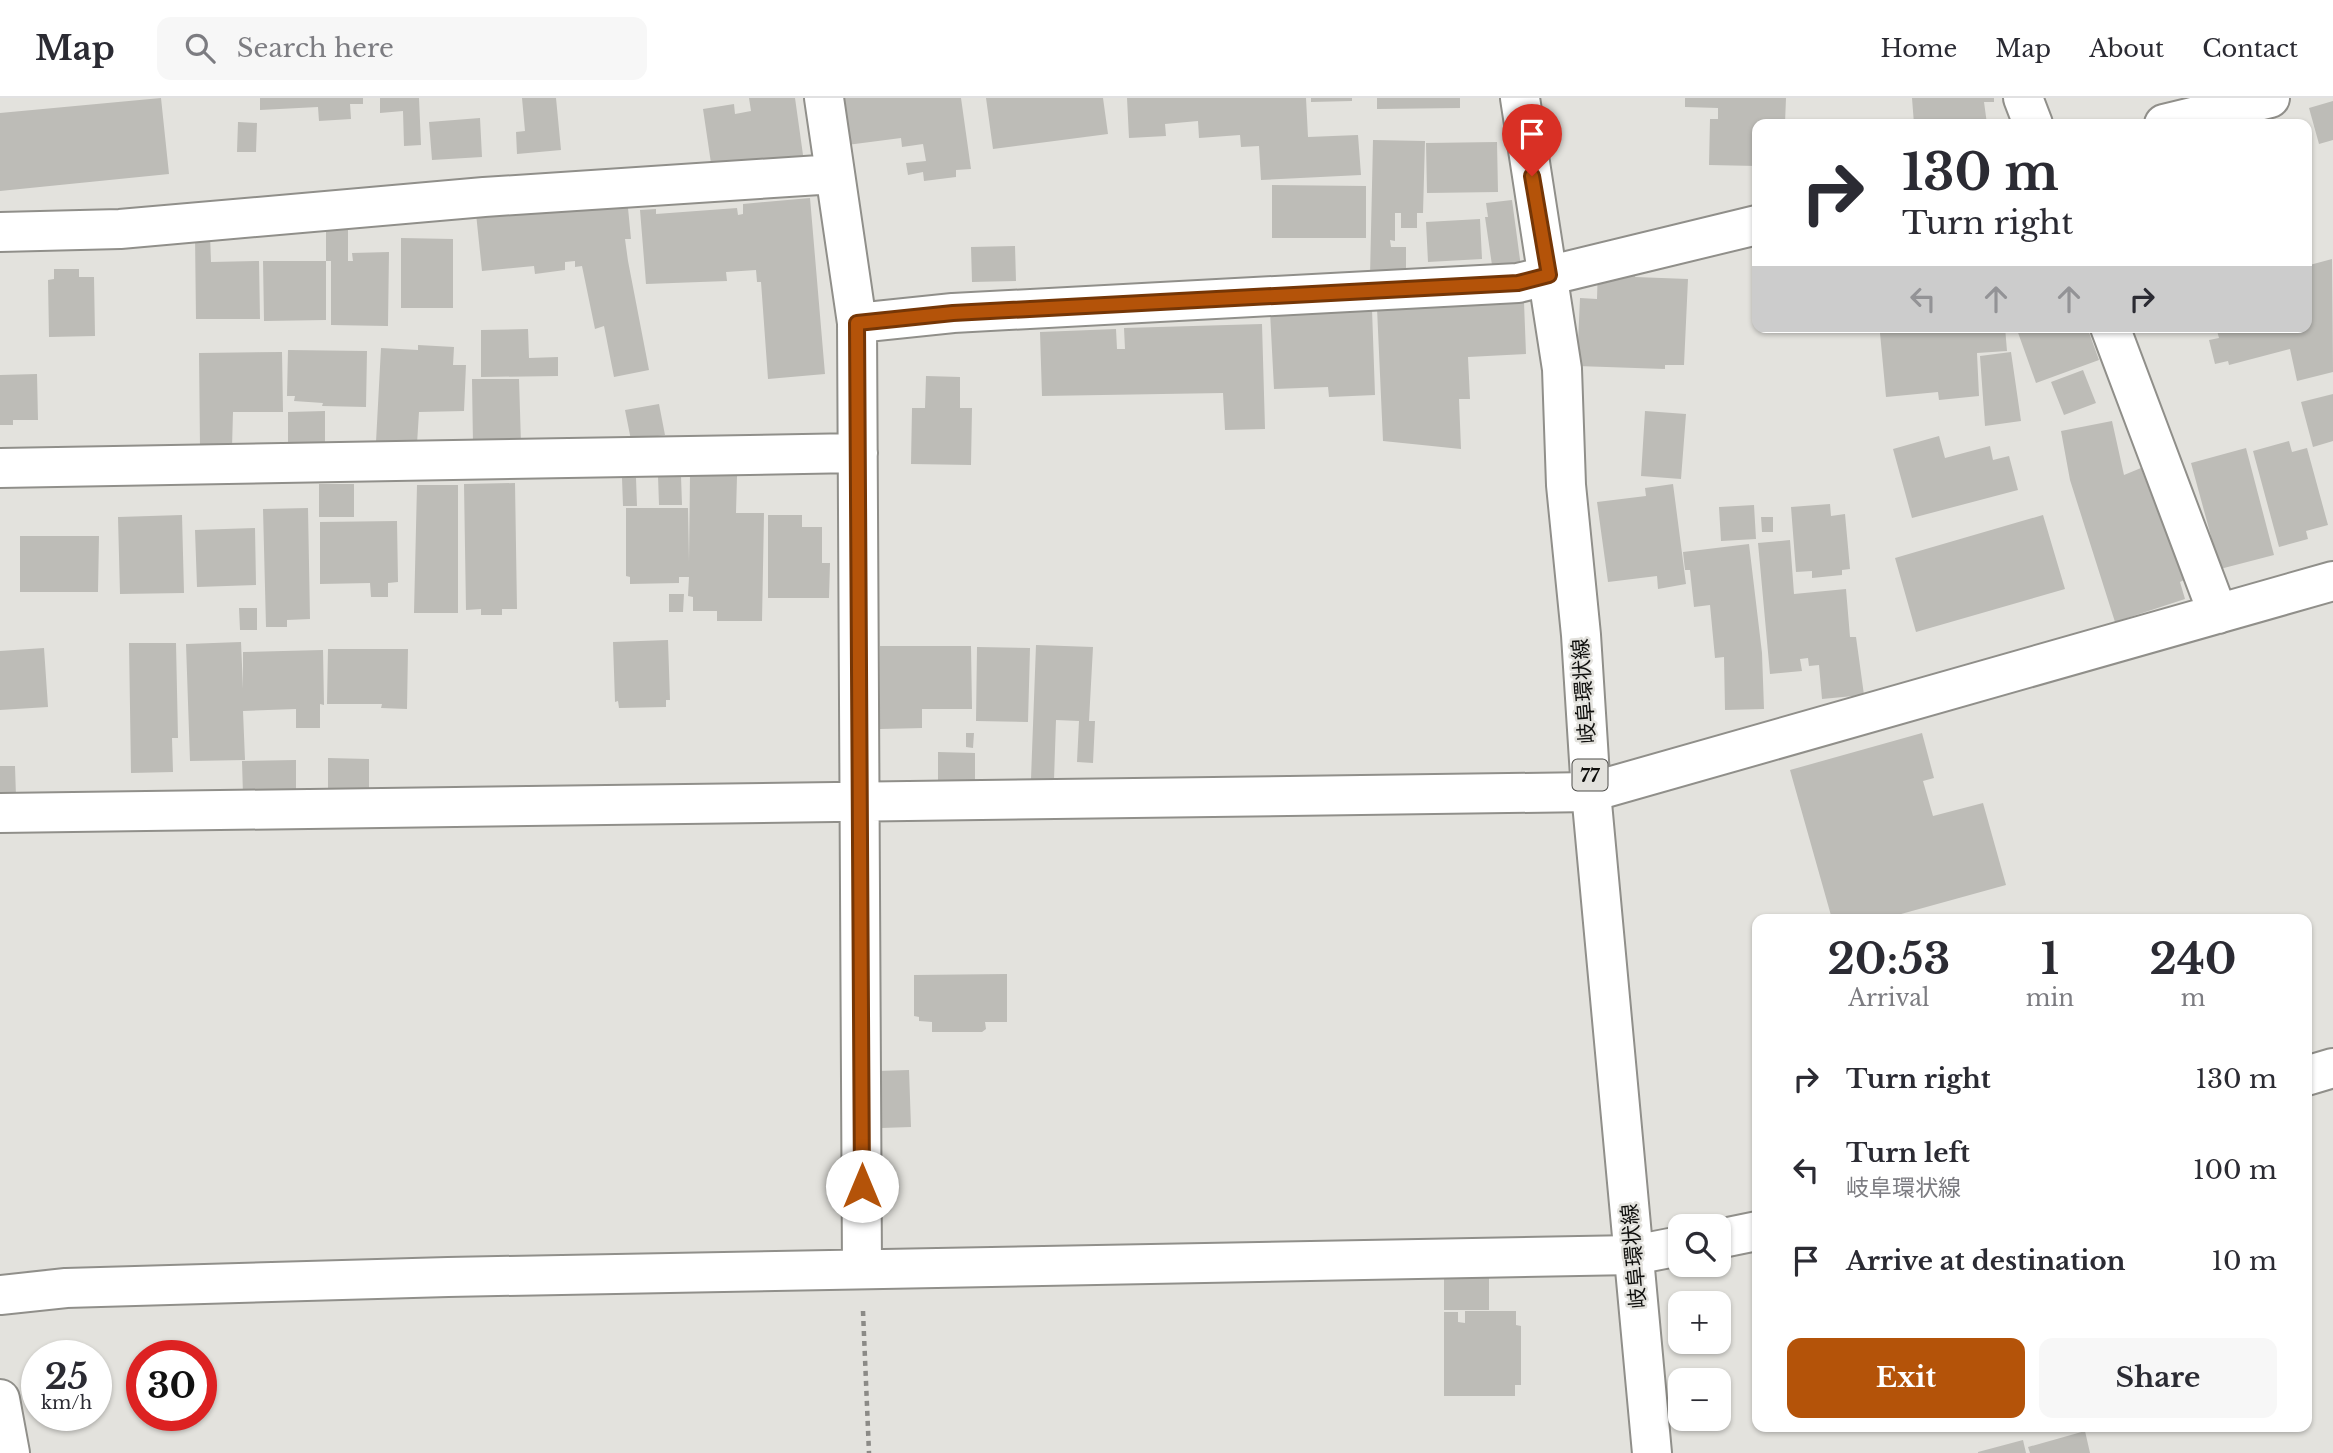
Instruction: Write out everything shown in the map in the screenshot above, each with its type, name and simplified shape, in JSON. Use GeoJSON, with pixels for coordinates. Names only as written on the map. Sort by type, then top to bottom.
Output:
{"type":"FeatureCollection","features":[{"type":"Feature","properties":{"kind":"street"},"geometry":{"type":"LineString","coordinates":[[824,98],[857,323],[862,1268]]}},
{"type":"Feature","properties":{"kind":"street","name":"岐阜環状線"},"geometry":{"type":"LineString","coordinates":[[1520,98],[1562,369],[1566,485],[1581,635],[1591,792],[1653,1453]]}},
{"type":"Feature","properties":{"kind":"street"},"geometry":{"type":"LineString","coordinates":[[2023,98],[2031,119]]}},
{"type":"Feature","properties":{"kind":"street"},"geometry":{"type":"LineString","coordinates":[[2184,119],[2270,98]]}},
{"type":"Feature","properties":{"kind":"street"},"geometry":{"type":"LineString","coordinates":[[0,232],[120,229],[497,196],[835,174]]}},
{"type":"Feature","properties":{"kind":"street"},"geometry":{"type":"LineString","coordinates":[[857,323],[953,313],[1518,283],[1752,226]]}},
{"type":"Feature","properties":{"kind":"street"},"geometry":{"type":"LineString","coordinates":[[2112,333],[2218,614]]}},
{"type":"Feature","properties":{"kind":"street"},"geometry":{"type":"LineString","coordinates":[[0,468],[858,453]]}},
{"type":"Feature","properties":{"kind":"street"},"geometry":{"type":"LineString","coordinates":[[0,813],[1591,792],[2333,581]]}},
{"type":"Feature","properties":{"kind":"street"},"geometry":{"type":"LineString","coordinates":[[2312,1074],[2333,1068]]}},
{"type":"Feature","properties":{"kind":"street"},"geometry":{"type":"LineString","coordinates":[[1731,1236],[1752,1232]]}},
{"type":"Feature","properties":{"kind":"street"},"geometry":{"type":"LineString","coordinates":[[0,1295],[93,1287],[862,1268],[1634,1255],[1668,1248]]}},
{"type":"Feature","properties":{"kind":"street"},"geometry":{"type":"LineString","coordinates":[[0,1399],[10,1453]]}},
{"type":"Feature","properties":{"kind":"path"},"geometry":{"type":"LineString","coordinates":[[862,1268],[869,1453]]}},
{"type":"Feature","properties":{"kind":"building"},"geometry":{"type":"Polygon","coordinates":[[[161,98],[169,174],[0,191],[0,113],[161,98]]]}},
{"type":"Feature","properties":{"kind":"building"},"geometry":{"type":"Polygon","coordinates":[[[260,98],[363,98],[363,104],[350,104],[351,119],[319,121],[318,107],[260,110],[260,98]]]}},
{"type":"Feature","properties":{"kind":"building"},"geometry":{"type":"Polygon","coordinates":[[[380,98],[419,98],[421,145],[404,146],[403,111],[380,113],[380,98]]]}},
{"type":"Feature","properties":{"kind":"building"},"geometry":{"type":"Polygon","coordinates":[[[522,98],[556,98],[561,150],[517,154],[516,132],[525,131],[522,98]]]}},
{"type":"Feature","properties":{"kind":"building"},"geometry":{"type":"Polygon","coordinates":[[[749,98],[795,98],[804,162],[712,170],[703,109],[734,104],[735,114],[751,111],[749,98]]]}},
{"type":"Feature","properties":{"kind":"building"},"geometry":{"type":"Polygon","coordinates":[[[840,98],[961,98],[971,169],[956,170],[956,177],[924,181],[923,172],[908,175],[906,163],[926,161],[923,144],[902,147],[901,138],[847,145],[840,98]]]}},
{"type":"Feature","properties":{"kind":"building"},"geometry":{"type":"Polygon","coordinates":[[[986,98],[1103,98],[1108,134],[993,149],[986,98]]]}},
{"type":"Feature","properties":{"kind":"building"},"geometry":{"type":"Polygon","coordinates":[[[1127,98],[1306,98],[1308,137],[1358,135],[1361,175],[1261,180],[1259,146],[1241,147],[1240,135],[1199,138],[1198,121],[1165,124],[1166,136],[1129,138],[1127,98]]]}},
{"type":"Feature","properties":{"kind":"building"},"geometry":{"type":"Polygon","coordinates":[[[1311,98],[1352,98],[1352,101],[1311,102],[1311,98]]]}},
{"type":"Feature","properties":{"kind":"building"},"geometry":{"type":"Polygon","coordinates":[[[1377,98],[1460,98],[1460,108],[1377,109],[1377,98]]]}},
{"type":"Feature","properties":{"kind":"building"},"geometry":{"type":"Polygon","coordinates":[[[1685,98],[1786,98],[1785,119],[1752,119],[1752,166],[1709,165],[1710,119],[1718,119],[1718,108],[1685,107],[1685,98]]]}},
{"type":"Feature","properties":{"kind":"building"},"geometry":{"type":"Polygon","coordinates":[[[1912,98],[1994,98],[1994,102],[1984,102],[1986,119],[1914,119],[1912,98]]]}},
{"type":"Feature","properties":{"kind":"building"},"geometry":{"type":"Polygon","coordinates":[[[2333,101],[2333,140],[2319,144],[2309,108],[2333,101]]]}},
{"type":"Feature","properties":{"kind":"building"},"geometry":{"type":"Polygon","coordinates":[[[480,118],[482,157],[432,160],[429,122],[480,118]]]}},
{"type":"Feature","properties":{"kind":"building"},"geometry":{"type":"Polygon","coordinates":[[[238,122],[257,123],[256,152],[237,152],[238,122]]]}},
{"type":"Feature","properties":{"kind":"building"},"geometry":{"type":"Polygon","coordinates":[[[1373,140],[1425,141],[1423,213],[1417,213],[1417,228],[1401,228],[1401,213],[1395,213],[1395,241],[1390,240],[1391,247],[1406,247],[1406,277],[1370,277],[1373,140]]]}},
{"type":"Feature","properties":{"kind":"building"},"geometry":{"type":"Polygon","coordinates":[[[1497,142],[1498,192],[1427,193],[1426,143],[1497,142]]]}},
{"type":"Feature","properties":{"kind":"building"},"geometry":{"type":"Polygon","coordinates":[[[1272,185],[1366,186],[1366,238],[1272,238],[1272,185]]]}},
{"type":"Feature","properties":{"kind":"building"},"geometry":{"type":"Polygon","coordinates":[[[603,197],[628,208],[631,239],[625,239],[649,370],[614,377],[604,326],[595,329],[582,266],[575,267],[575,261],[565,262],[565,270],[535,274],[534,266],[482,271],[475,204],[603,197]]]}},
{"type":"Feature","properties":{"kind":"building"},"geometry":{"type":"Polygon","coordinates":[[[810,198],[825,374],[768,379],[761,282],[757,282],[756,270],[726,272],[727,281],[646,284],[640,210],[656,209],[656,214],[737,208],[738,215],[743,214],[743,204],[810,198]]]}},
{"type":"Feature","properties":{"kind":"building"},"geometry":{"type":"Polygon","coordinates":[[[1512,200],[1521,267],[1493,272],[1485,217],[1488,217],[1486,203],[1512,200]]]}},
{"type":"Feature","properties":{"kind":"building"},"geometry":{"type":"Polygon","coordinates":[[[1480,219],[1482,259],[1428,262],[1426,222],[1480,219]]]}},
{"type":"Feature","properties":{"kind":"building"},"geometry":{"type":"Polygon","coordinates":[[[326,221],[348,221],[348,261],[353,261],[352,253],[389,252],[388,326],[331,325],[331,261],[326,261],[326,221]]]}},
{"type":"Feature","properties":{"kind":"building"},"geometry":{"type":"Polygon","coordinates":[[[195,235],[210,235],[211,262],[259,261],[260,319],[196,319],[195,235]]]}},
{"type":"Feature","properties":{"kind":"building"},"geometry":{"type":"Polygon","coordinates":[[[401,238],[453,239],[453,308],[401,308],[401,238]]]}},
{"type":"Feature","properties":{"kind":"building"},"geometry":{"type":"Polygon","coordinates":[[[1015,246],[1016,281],[972,282],[971,247],[1015,246]]]}},
{"type":"Feature","properties":{"kind":"building"},"geometry":{"type":"Polygon","coordinates":[[[2332,259],[2333,372],[2297,381],[2290,349],[2229,365],[2228,361],[2215,364],[2209,340],[2219,338],[2218,333],[2312,333],[2312,264],[2332,259]]]}},
{"type":"Feature","properties":{"kind":"building"},"geometry":{"type":"Polygon","coordinates":[[[263,261],[326,261],[326,320],[264,321],[263,261]]]}},
{"type":"Feature","properties":{"kind":"building"},"geometry":{"type":"Polygon","coordinates":[[[1636,262],[1635,277],[1688,279],[1684,365],[1665,365],[1665,369],[1577,366],[1580,298],[1597,299],[1598,265],[1636,262]]]}},
{"type":"Feature","properties":{"kind":"building"},"geometry":{"type":"Polygon","coordinates":[[[54,269],[79,269],[79,277],[94,277],[95,336],[49,337],[48,280],[54,279],[54,269]]]}},
{"type":"Feature","properties":{"kind":"building"},"geometry":{"type":"Polygon","coordinates":[[[1524,302],[1526,354],[1468,357],[1470,399],[1459,399],[1461,449],[1383,441],[1377,308],[1524,302]]]}},
{"type":"Feature","properties":{"kind":"building"},"geometry":{"type":"Polygon","coordinates":[[[1372,309],[1375,395],[1329,397],[1328,387],[1274,389],[1270,312],[1372,309]]]}},
{"type":"Feature","properties":{"kind":"building"},"geometry":{"type":"Polygon","coordinates":[[[1262,324],[1265,429],[1225,430],[1223,393],[1042,396],[1040,332],[1116,329],[1117,349],[1125,349],[1124,328],[1262,324]]]}},
{"type":"Feature","properties":{"kind":"building"},"geometry":{"type":"Polygon","coordinates":[[[528,329],[529,358],[558,357],[558,376],[481,377],[481,330],[528,329]]]}},
{"type":"Feature","properties":{"kind":"building"},"geometry":{"type":"Polygon","coordinates":[[[1880,333],[2006,333],[2007,351],[1977,353],[1979,396],[1939,400],[1938,392],[1886,397],[1880,333]]]}},
{"type":"Feature","properties":{"kind":"building"},"geometry":{"type":"Polygon","coordinates":[[[2018,333],[2089,333],[2099,360],[2036,383],[2018,333]]]}},
{"type":"Feature","properties":{"kind":"building"},"geometry":{"type":"Polygon","coordinates":[[[418,345],[454,347],[453,365],[466,365],[464,411],[419,412],[417,444],[376,442],[381,348],[418,350],[418,345]]]}},
{"type":"Feature","properties":{"kind":"building"},"geometry":{"type":"Polygon","coordinates":[[[288,350],[367,351],[366,407],[322,406],[323,403],[294,401],[295,396],[287,396],[288,350]]]}},
{"type":"Feature","properties":{"kind":"building"},"geometry":{"type":"Polygon","coordinates":[[[282,352],[283,412],[233,412],[232,448],[200,448],[199,353],[282,352]]]}},
{"type":"Feature","properties":{"kind":"building"},"geometry":{"type":"Polygon","coordinates":[[[2011,352],[2021,421],[1985,426],[1980,356],[2011,352]]]}},
{"type":"Feature","properties":{"kind":"building"},"geometry":{"type":"Polygon","coordinates":[[[2083,370],[2096,403],[2064,415],[2051,382],[2083,370]]]}},
{"type":"Feature","properties":{"kind":"building"},"geometry":{"type":"Polygon","coordinates":[[[37,374],[38,420],[13,420],[13,425],[0,425],[0,375],[37,374]]]}},
{"type":"Feature","properties":{"kind":"building"},"geometry":{"type":"Polygon","coordinates":[[[926,376],[960,377],[960,408],[972,408],[971,465],[911,464],[912,408],[925,408],[926,376]]]}},
{"type":"Feature","properties":{"kind":"building"},"geometry":{"type":"Polygon","coordinates":[[[472,379],[519,379],[521,444],[473,445],[472,379]]]}},
{"type":"Feature","properties":{"kind":"building"},"geometry":{"type":"Polygon","coordinates":[[[2333,394],[2333,441],[2313,447],[2301,402],[2333,394]]]}},
{"type":"Feature","properties":{"kind":"building"},"geometry":{"type":"Polygon","coordinates":[[[659,404],[665,435],[631,440],[625,410],[659,404]]]}},
{"type":"Feature","properties":{"kind":"building"},"geometry":{"type":"Polygon","coordinates":[[[325,411],[325,445],[288,445],[288,412],[325,411]]]}},
{"type":"Feature","properties":{"kind":"building"},"geometry":{"type":"Polygon","coordinates":[[[1645,411],[1686,414],[1681,479],[1641,476],[1645,411]]]}},
{"type":"Feature","properties":{"kind":"building"},"geometry":{"type":"Polygon","coordinates":[[[2112,421],[2124,475],[2141,468],[2184,580],[2180,582],[2185,599],[2115,622],[2070,480],[2061,431],[2112,421]]]}},
{"type":"Feature","properties":{"kind":"building"},"geometry":{"type":"Polygon","coordinates":[[[1939,436],[1945,458],[1990,446],[1993,460],[2009,456],[2018,490],[1912,518],[1893,449],[1939,436]]]}},
{"type":"Feature","properties":{"kind":"building"},"geometry":{"type":"Polygon","coordinates":[[[2289,441],[2292,452],[2307,448],[2328,525],[2306,531],[2308,539],[2279,547],[2253,451],[2289,441]]]}},
{"type":"Feature","properties":{"kind":"building"},"geometry":{"type":"Polygon","coordinates":[[[2246,448],[2274,555],[2220,569],[2191,463],[2246,448]]]}},
{"type":"Feature","properties":{"kind":"building"},"geometry":{"type":"Polygon","coordinates":[[[690,475],[737,476],[736,513],[764,513],[762,621],[717,621],[717,611],[693,611],[693,597],[688,596],[689,577],[679,577],[679,583],[630,584],[630,577],[626,576],[626,508],[688,508],[689,562],[690,475]]]}},
{"type":"Feature","properties":{"kind":"building"},"geometry":{"type":"Polygon","coordinates":[[[658,476],[681,476],[682,505],[659,505],[658,476]]]}},
{"type":"Feature","properties":{"kind":"building"},"geometry":{"type":"Polygon","coordinates":[[[622,478],[636,478],[637,506],[623,506],[622,478]]]}},
{"type":"Feature","properties":{"kind":"building"},"geometry":{"type":"Polygon","coordinates":[[[515,483],[517,609],[502,609],[502,615],[481,615],[481,609],[466,610],[464,484],[515,483]]]}},
{"type":"Feature","properties":{"kind":"building"},"geometry":{"type":"Polygon","coordinates":[[[319,484],[354,484],[354,517],[319,517],[319,484]]]}},
{"type":"Feature","properties":{"kind":"building"},"geometry":{"type":"Polygon","coordinates":[[[1673,484],[1686,584],[1658,589],[1657,576],[1608,582],[1597,502],[1646,496],[1645,488],[1673,484]]]}},
{"type":"Feature","properties":{"kind":"building"},"geometry":{"type":"Polygon","coordinates":[[[417,485],[458,485],[458,613],[414,613],[417,485]]]}},
{"type":"Feature","properties":{"kind":"building"},"geometry":{"type":"Polygon","coordinates":[[[1830,504],[1831,516],[1845,514],[1850,569],[1842,570],[1842,575],[1812,578],[1812,571],[1796,572],[1791,507],[1830,504]]]}},
{"type":"Feature","properties":{"kind":"building"},"geometry":{"type":"Polygon","coordinates":[[[1754,505],[1756,539],[1721,541],[1719,507],[1754,505]]]}},
{"type":"Feature","properties":{"kind":"building"},"geometry":{"type":"Polygon","coordinates":[[[308,508],[310,619],[287,620],[287,627],[266,627],[263,509],[308,508]]]}},
{"type":"Feature","properties":{"kind":"building"},"geometry":{"type":"Polygon","coordinates":[[[182,515],[184,593],[120,594],[118,517],[182,515]]]}},
{"type":"Feature","properties":{"kind":"building"},"geometry":{"type":"Polygon","coordinates":[[[768,515],[802,515],[802,527],[822,527],[822,563],[830,563],[829,598],[768,598],[768,515]]]}},
{"type":"Feature","properties":{"kind":"building"},"geometry":{"type":"Polygon","coordinates":[[[2043,515],[2065,589],[1916,632],[1895,558],[2043,515]]]}},
{"type":"Feature","properties":{"kind":"building"},"geometry":{"type":"Polygon","coordinates":[[[1761,517],[1773,517],[1773,532],[1762,532],[1761,517]]]}},
{"type":"Feature","properties":{"kind":"building"},"geometry":{"type":"Polygon","coordinates":[[[397,521],[398,582],[388,583],[388,597],[371,597],[370,583],[320,584],[320,522],[397,521]]]}},
{"type":"Feature","properties":{"kind":"building"},"geometry":{"type":"Polygon","coordinates":[[[255,528],[256,585],[197,587],[195,530],[255,528]]]}},
{"type":"Feature","properties":{"kind":"building"},"geometry":{"type":"Polygon","coordinates":[[[20,536],[99,536],[98,592],[20,592],[20,536]]]}},
{"type":"Feature","properties":{"kind":"building"},"geometry":{"type":"Polygon","coordinates":[[[1790,540],[1794,594],[1846,589],[1850,637],[1856,637],[1864,695],[1822,699],[1819,665],[1809,666],[1808,658],[1800,659],[1802,671],[1770,674],[1758,543],[1790,540]]]}},
{"type":"Feature","properties":{"kind":"building"},"geometry":{"type":"Polygon","coordinates":[[[1749,544],[1762,653],[1764,709],[1725,710],[1724,657],[1715,658],[1710,605],[1694,607],[1690,570],[1685,570],[1683,552],[1749,544]]]}},
{"type":"Feature","properties":{"kind":"building"},"geometry":{"type":"Polygon","coordinates":[[[669,594],[684,594],[683,612],[669,612],[669,594]]]}},
{"type":"Feature","properties":{"kind":"building"},"geometry":{"type":"Polygon","coordinates":[[[239,608],[257,608],[257,630],[240,630],[239,608]]]}},
{"type":"Feature","properties":{"kind":"building"},"geometry":{"type":"Polygon","coordinates":[[[668,640],[670,700],[666,700],[666,707],[619,708],[618,701],[615,702],[613,642],[668,640]]]}},
{"type":"Feature","properties":{"kind":"building"},"geometry":{"type":"Polygon","coordinates":[[[241,642],[243,689],[243,652],[323,650],[324,705],[320,704],[320,728],[296,728],[296,709],[243,711],[245,760],[190,761],[186,644],[241,642]]]}},
{"type":"Feature","properties":{"kind":"building"},"geometry":{"type":"Polygon","coordinates":[[[129,643],[176,643],[178,738],[172,738],[173,772],[131,773],[129,643]]]}},
{"type":"Feature","properties":{"kind":"building"},"geometry":{"type":"Polygon","coordinates":[[[1036,645],[1093,647],[1089,721],[1095,721],[1093,763],[1077,762],[1079,721],[1056,720],[1054,780],[1031,779],[1036,645]]]}},
{"type":"Feature","properties":{"kind":"building"},"geometry":{"type":"Polygon","coordinates":[[[880,646],[971,646],[972,709],[922,709],[922,728],[880,729],[880,646]]]}},
{"type":"Feature","properties":{"kind":"building"},"geometry":{"type":"Polygon","coordinates":[[[977,647],[1030,648],[1028,722],[976,721],[977,647]]]}},
{"type":"Feature","properties":{"kind":"building"},"geometry":{"type":"Polygon","coordinates":[[[44,648],[48,707],[0,710],[0,651],[44,648]]]}},
{"type":"Feature","properties":{"kind":"building"},"geometry":{"type":"Polygon","coordinates":[[[328,649],[408,649],[407,709],[381,708],[382,704],[327,704],[328,649]]]}},
{"type":"Feature","properties":{"kind":"building"},"geometry":{"type":"Polygon","coordinates":[[[966,733],[974,733],[973,748],[966,747],[966,733]]]}},
{"type":"Feature","properties":{"kind":"building"},"geometry":{"type":"Polygon","coordinates":[[[1922,733],[1934,778],[1923,781],[1933,816],[1983,803],[2006,885],[1901,914],[1831,914],[1790,770],[1922,733]]]}},
{"type":"Feature","properties":{"kind":"building"},"geometry":{"type":"Polygon","coordinates":[[[938,752],[975,753],[975,785],[938,784],[938,752]]]}},
{"type":"Feature","properties":{"kind":"building"},"geometry":{"type":"Polygon","coordinates":[[[328,758],[369,759],[369,792],[328,792],[328,758]]]}},
{"type":"Feature","properties":{"kind":"building"},"geometry":{"type":"Polygon","coordinates":[[[296,760],[296,795],[243,795],[242,761],[296,760]]]}},
{"type":"Feature","properties":{"kind":"building"},"geometry":{"type":"Polygon","coordinates":[[[0,766],[15,766],[16,797],[0,798],[0,766]]]}},
{"type":"Feature","properties":{"kind":"building"},"geometry":{"type":"Polygon","coordinates":[[[1007,974],[1007,1022],[985,1022],[986,1029],[982,1032],[932,1032],[932,1022],[919,1021],[919,1017],[914,1016],[914,975],[1007,974]]]}},
{"type":"Feature","properties":{"kind":"building"},"geometry":{"type":"Polygon","coordinates":[[[909,1070],[911,1127],[881,1128],[878,1071],[909,1070]]]}},
{"type":"Feature","properties":{"kind":"building"},"geometry":{"type":"Polygon","coordinates":[[[1444,1271],[1489,1271],[1489,1310],[1444,1310],[1444,1271]]]}},
{"type":"Feature","properties":{"kind":"building"},"geometry":{"type":"Polygon","coordinates":[[[1465,1311],[1516,1311],[1516,1325],[1521,1326],[1521,1385],[1515,1385],[1515,1396],[1444,1396],[1444,1312],[1458,1312],[1458,1322],[1465,1323],[1465,1311]]]}},
{"type":"Feature","properties":{"kind":"building"},"geometry":{"type":"Polygon","coordinates":[[[2085,1432],[2090,1453],[2030,1453],[2028,1447],[2085,1432]]]}},
{"type":"Feature","properties":{"kind":"building"},"geometry":{"type":"Polygon","coordinates":[[[2023,1440],[2026,1453],[1978,1453],[1978,1452],[2023,1440]]]}},
{"type":"Feature","properties":{"kind":"route"},"geometry":{"type":"LineString","coordinates":[[862,1186],[857,323],[953,313],[1240,300],[1518,283],[1549,275],[1532,176]]}}]}
